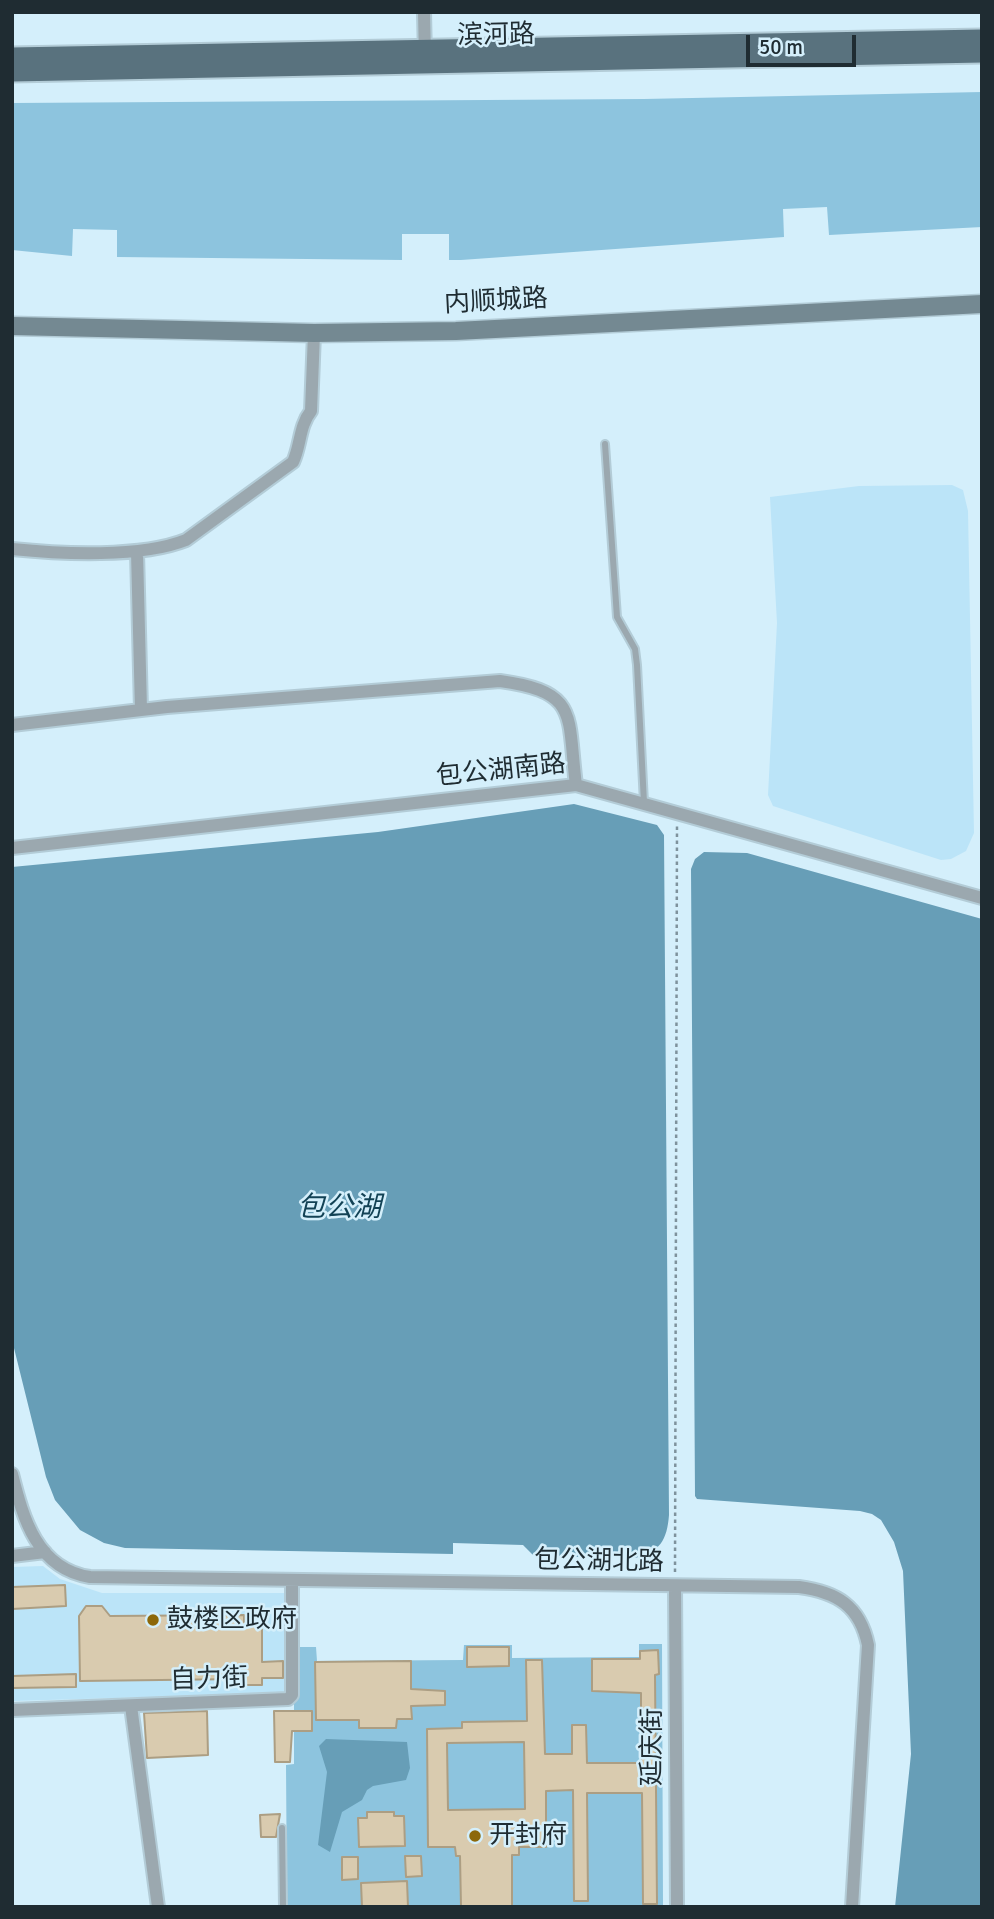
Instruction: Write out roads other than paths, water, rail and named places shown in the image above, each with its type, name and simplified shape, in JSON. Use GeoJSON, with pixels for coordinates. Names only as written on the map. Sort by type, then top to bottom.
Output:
{"type":"FeatureCollection","features":[{"type":"Feature","properties":{"kind":"main road","name":"滨河路"},"geometry":{"type":"LineString","coordinates":[[12,72],[982,39]]}},
{"type":"Feature","properties":{"kind":"main road","name":"滨河路"},"geometry":{"type":"LineString","coordinates":[[12,57],[982,53]]}},
{"type":"Feature","properties":{"kind":"street"},"geometry":{"type":"LineString","coordinates":[[425,16],[425,56]]}},
{"type":"Feature","properties":{"kind":"street","name":"内顺城路"},"geometry":{"type":"LineString","coordinates":[[12,326],[314,333],[456,331],[982,304]]}},
{"type":"Feature","properties":{"kind":"street"},"geometry":{"type":"LineString","coordinates":[[12,549],[137,552],[166,548],[186,540],[293,463],[301,446],[303,421],[311,411],[314,333]]}},
{"type":"Feature","properties":{"kind":"street"},"geometry":{"type":"LineString","coordinates":[[137,552],[141,710]]}},
{"type":"Feature","properties":{"kind":"street"},"geometry":{"type":"LineString","coordinates":[[12,725],[141,710],[500,681],[536,686],[552,694],[568,717],[576,785]]}},
{"type":"Feature","properties":{"kind":"street","name":"包公湖南路"},"geometry":{"type":"LineString","coordinates":[[12,848],[576,785],[982,898]]}},
{"type":"Feature","properties":{"kind":"street","name":"包公湖北路"},"geometry":{"type":"LineString","coordinates":[[12,1474],[26,1527],[45,1552],[72,1573],[102,1578],[820,1590],[847,1603],[859,1619],[866,1635],[868,1660],[852,1907]]}},
{"type":"Feature","properties":{"kind":"street"},"geometry":{"type":"LineString","coordinates":[[12,1556],[45,1552]]}},
{"type":"Feature","properties":{"kind":"street","name":"自力街"},"geometry":{"type":"LineString","coordinates":[[12,1710],[288,1699],[292,1695],[292,1581]]}},
{"type":"Feature","properties":{"kind":"street","name":"延庆街"},"geometry":{"type":"LineString","coordinates":[[675,1586],[677,1907]]}},
{"type":"Feature","properties":{"kind":"street"},"geometry":{"type":"LineString","coordinates":[[131,1706],[158,1907]]}},
{"type":"Feature","properties":{"kind":"lane"},"geometry":{"type":"LineString","coordinates":[[604,444],[617,617],[635,649],[637,665],[644,803]]}},
{"type":"Feature","properties":{"kind":"lane"},"geometry":{"type":"LineString","coordinates":[[282,1828],[283,1907]]}},
{"type":"Feature","properties":{"kind":"water","name":"包公湖"},"geometry":{"type":"Polygon","coordinates":[[[574,804],[657,825],[664,835],[669,1515],[661,1544],[651,1552],[635,1558],[534,1556],[523,1545],[453,1543],[453,1554],[125,1548],[104,1543],[80,1530],[55,1500],[46,1477],[12,1340],[12,867],[378,832],[574,804]]]}},
{"type":"Feature","properties":{"kind":"water"},"geometry":{"type":"Polygon","coordinates":[[[704,852],[747,853],[982,919],[982,1907],[895,1907],[911,1754],[903,1571],[894,1542],[881,1520],[860,1511],[697,1499],[695,1496],[691,869],[695,859],[704,852]]]}},
{"type":"Feature","properties":{"kind":"water"},"geometry":{"type":"Polygon","coordinates":[[[326,1739],[407,1742],[410,1768],[406,1780],[373,1786],[367,1790],[362,1800],[342,1812],[330,1852],[318,1845],[327,1772],[319,1746],[326,1739]]]}},
{"type":"Feature","properties":{"kind":"place","name":"鼓楼区政府"},"geometry":{"type":"Point","coordinates":[153,1620]}},
{"type":"Feature","properties":{"kind":"place","name":"开封府"},"geometry":{"type":"Point","coordinates":[475,1836]}}]}
